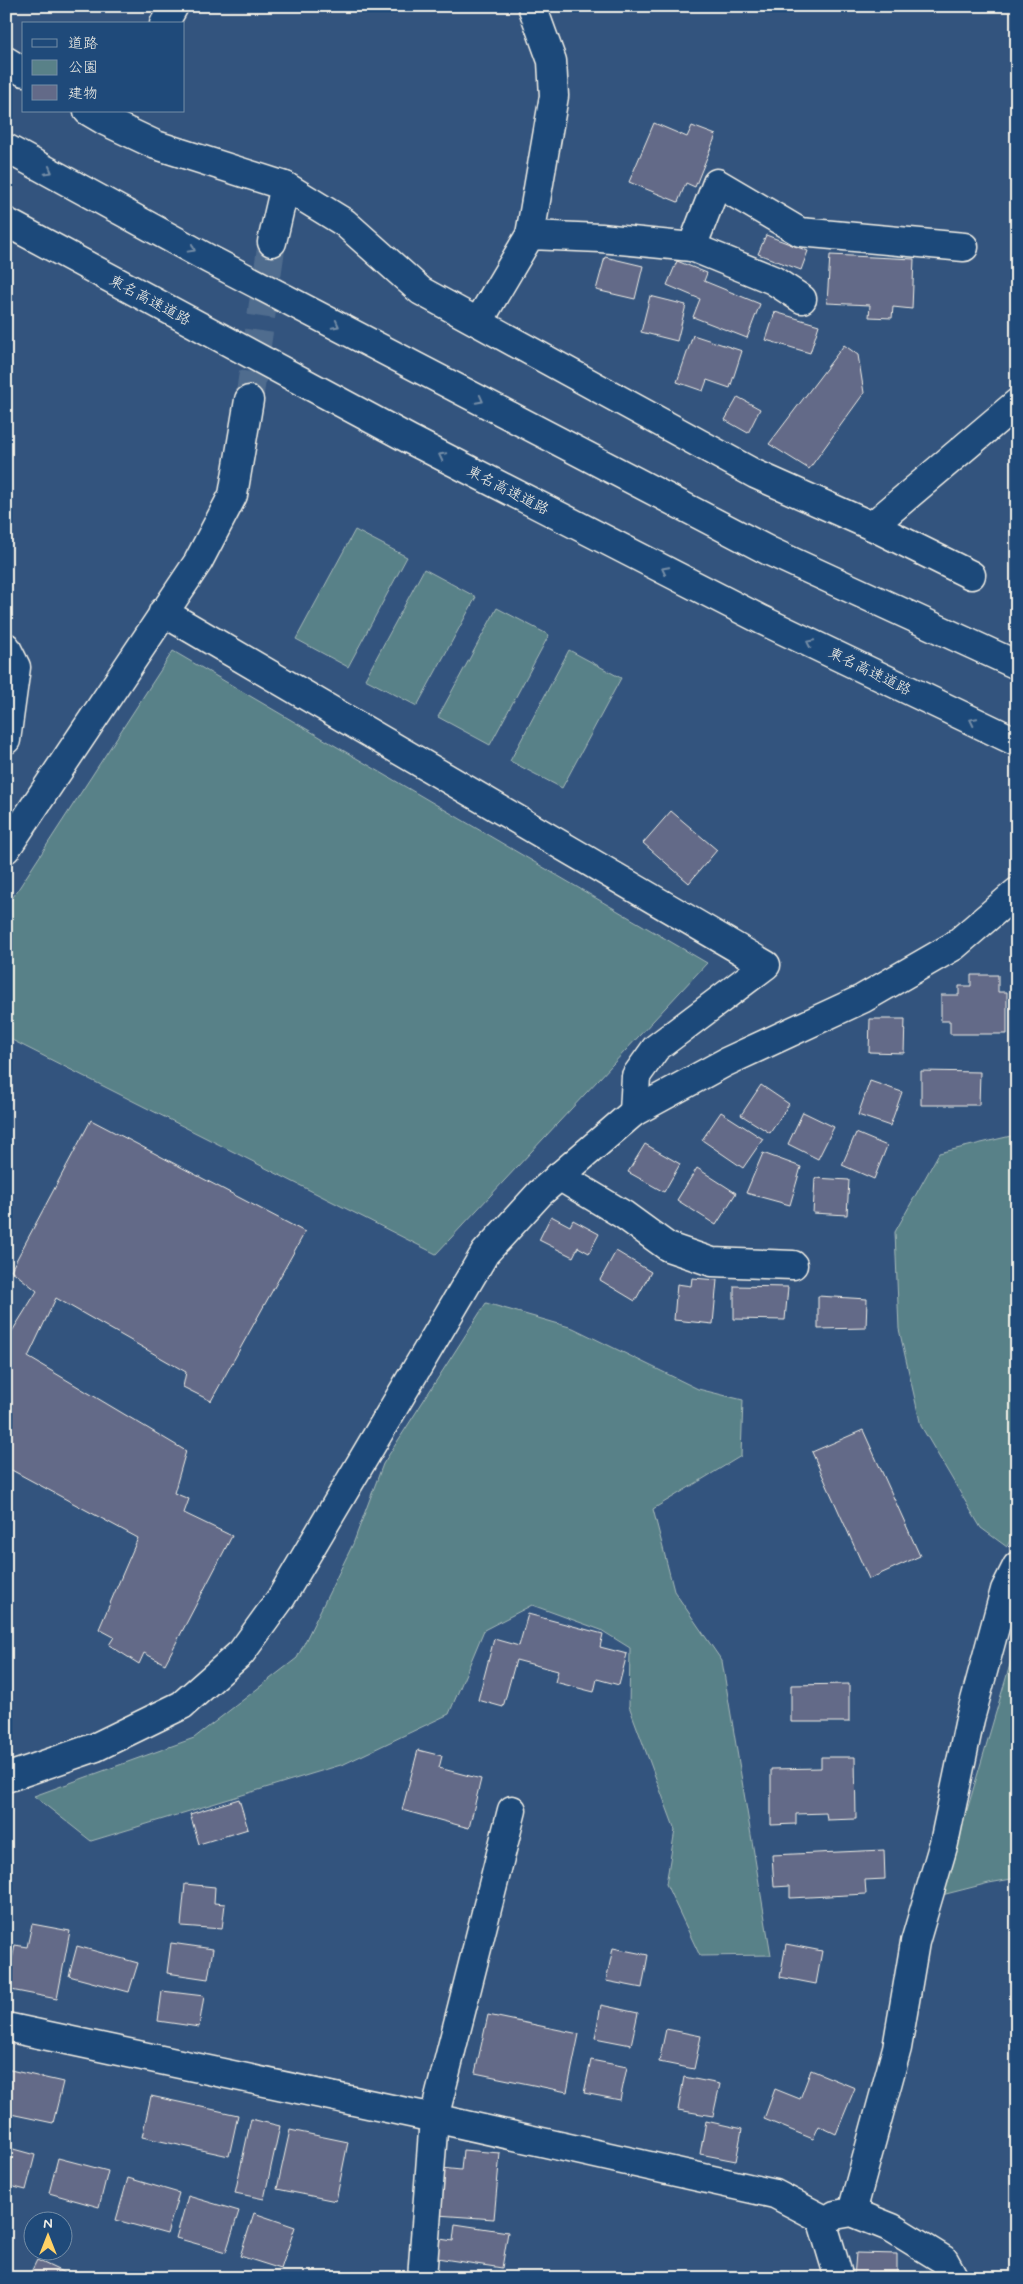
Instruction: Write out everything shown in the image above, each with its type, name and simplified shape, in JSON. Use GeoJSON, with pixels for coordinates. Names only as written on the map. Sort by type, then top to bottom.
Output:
{"type":"FeatureCollection","features":[{"type":"Feature","properties":{"kind":"main road"},"geometry":{"type":"LineString","coordinates":[[165,22],[174,6]]}},
{"type":"Feature","properties":{"kind":"main road"},"geometry":{"type":"LineString","coordinates":[[479,321],[530,235],[554,96],[552,61],[532,6]]}},
{"type":"Feature","properties":{"kind":"main road"},"geometry":{"type":"LineString","coordinates":[[6,61],[22,71]]}},
{"type":"Feature","properties":{"kind":"main road"},"geometry":{"type":"LineString","coordinates":[[102,115],[156,145],[285,186],[345,222],[421,291],[479,321],[755,474],[872,526],[971,575]]}},
{"type":"Feature","properties":{"kind":"main road"},"geometry":{"type":"LineString","coordinates":[[6,148],[218,264],[769,551],[1017,665]]}},
{"type":"Feature","properties":{"kind":"main road"},"geometry":{"type":"LineString","coordinates":[[692,247],[717,183],[800,232],[964,247]]}},
{"type":"Feature","properties":{"kind":"main road"},"geometry":{"type":"LineString","coordinates":[[272,242],[285,186]]}},
{"type":"Feature","properties":{"kind":"main road","name":"東名高速道路"},"geometry":{"type":"LineString","coordinates":[[6,222],[408,439],[762,620],[1017,742]]}},
{"type":"Feature","properties":{"kind":"main road"},"geometry":{"type":"LineString","coordinates":[[530,235],[601,238],[692,247],[773,280],[802,299]]}},
{"type":"Feature","properties":{"kind":"main road"},"geometry":{"type":"LineString","coordinates":[[6,849],[198,562],[233,495],[249,400]]}},
{"type":"Feature","properties":{"kind":"main road"},"geometry":{"type":"LineString","coordinates":[[872,526],[1017,403]]}},
{"type":"Feature","properties":{"kind":"main road"},"geometry":{"type":"LineString","coordinates":[[163,612],[766,964],[656,1048],[636,1076],[634,1112]]}},
{"type":"Feature","properties":{"kind":"main road"},"geometry":{"type":"LineString","coordinates":[[6,647],[16,667],[6,740]]}},
{"type":"Feature","properties":{"kind":"main road"},"geometry":{"type":"LineString","coordinates":[[6,1778],[96,1747],[182,1705],[241,1653],[286,1590],[485,1253],[540,1193],[559,1176],[634,1112],[726,1062],[862,999],[954,946],[1016,894]]}},
{"type":"Feature","properties":{"kind":"main road"},"geometry":{"type":"LineString","coordinates":[[559,1176],[624,1215],[668,1247],[712,1262],[793,1265]]}},
{"type":"Feature","properties":{"kind":"main road"},"geometry":{"type":"LineString","coordinates":[[852,2212],[897,2048],[915,1942],[944,1843],[970,1719],[1006,1590],[1017,1566]]}},
{"type":"Feature","properties":{"kind":"main road"},"geometry":{"type":"LineString","coordinates":[[422,2278],[434,2118],[512,1810]]}},
{"type":"Feature","properties":{"kind":"main road"},"geometry":{"type":"LineString","coordinates":[[6,2027],[434,2118],[775,2194],[821,2218],[852,2212],[892,2228],[944,2260],[954,2278]]}},
{"type":"Feature","properties":{"kind":"main road"},"geometry":{"type":"LineString","coordinates":[[821,2218],[839,2278]]}},
{"type":"Feature","properties":{"kind":"green space"},"geometry":{"type":"Polygon","coordinates":[[[355,530],[407,557],[348,667],[296,639],[355,530]]]}},
{"type":"Feature","properties":{"kind":"green space"},"geometry":{"type":"Polygon","coordinates":[[[424,569],[476,597],[417,706],[365,679],[424,569]]]}},
{"type":"Feature","properties":{"kind":"green space"},"geometry":{"type":"Polygon","coordinates":[[[497,608],[549,635],[490,745],[438,717],[497,608]]]}},
{"type":"Feature","properties":{"kind":"green space"},"geometry":{"type":"Polygon","coordinates":[[[569,650],[621,678],[562,788],[510,761],[569,650]]]}},
{"type":"Feature","properties":{"kind":"green space"},"geometry":{"type":"Polygon","coordinates":[[[173,651],[707,963],[436,1254],[6,1037],[6,908],[173,651]]]}},
{"type":"Feature","properties":{"kind":"green space"},"geometry":{"type":"Polygon","coordinates":[[[1017,1136],[1017,1525],[1007,1547],[981,1528],[921,1426],[899,1329],[895,1232],[939,1153],[1017,1136]]]}},
{"type":"Feature","properties":{"kind":"green space"},"geometry":{"type":"Polygon","coordinates":[[[486,1303],[573,1328],[698,1389],[743,1400],[741,1456],[653,1509],[674,1591],[722,1661],[771,1955],[700,1956],[666,1884],[675,1830],[629,1706],[630,1648],[601,1630],[532,1605],[484,1630],[449,1714],[344,1764],[91,1841],[34,1796],[194,1738],[297,1658],[353,1544],[383,1464],[486,1303]]]}},
{"type":"Feature","properties":{"kind":"green space"},"geometry":{"type":"Polygon","coordinates":[[[1017,1641],[1017,1878],[942,1895],[1017,1641]]]}},
{"type":"Feature","properties":{"kind":"building"},"geometry":{"type":"Polygon","coordinates":[[[654,123],[687,137],[692,126],[716,135],[695,187],[686,183],[678,202],[629,182],[654,123]]]}},
{"type":"Feature","properties":{"kind":"building"},"geometry":{"type":"Polygon","coordinates":[[[766,235],[808,251],[801,270],[758,254],[766,235]]]}},
{"type":"Feature","properties":{"kind":"building"},"geometry":{"type":"Polygon","coordinates":[[[830,255],[914,259],[912,309],[893,307],[892,318],[869,317],[870,305],[827,303],[830,255]]]}},
{"type":"Feature","properties":{"kind":"building"},"geometry":{"type":"Polygon","coordinates":[[[605,257],[643,266],[635,299],[596,290],[605,257]]]}},
{"type":"Feature","properties":{"kind":"building"},"geometry":{"type":"Polygon","coordinates":[[[677,261],[707,273],[704,281],[760,304],[747,338],[693,317],[700,299],[667,285],[677,261]]]}},
{"type":"Feature","properties":{"kind":"building"},"geometry":{"type":"Polygon","coordinates":[[[650,296],[686,305],[677,341],[641,332],[650,296]]]}},
{"type":"Feature","properties":{"kind":"building"},"geometry":{"type":"Polygon","coordinates":[[[775,312],[819,325],[810,353],[766,340],[775,312]]]}},
{"type":"Feature","properties":{"kind":"building"},"geometry":{"type":"Polygon","coordinates":[[[693,335],[742,351],[730,388],[707,380],[703,391],[677,382],[693,335]]]}},
{"type":"Feature","properties":{"kind":"building"},"geometry":{"type":"Polygon","coordinates":[[[844,345],[858,355],[864,393],[809,469],[769,444],[844,345]]]}},
{"type":"Feature","properties":{"kind":"building"},"geometry":{"type":"Polygon","coordinates":[[[738,397],[760,409],[748,433],[725,420],[738,397]]]}},
{"type":"Feature","properties":{"kind":"building"},"geometry":{"type":"Polygon","coordinates":[[[671,811],[717,850],[689,883],[643,843],[671,811]]]}},
{"type":"Feature","properties":{"kind":"building"},"geometry":{"type":"Polygon","coordinates":[[[971,975],[998,975],[998,992],[1007,992],[1007,1034],[950,1034],[950,1021],[941,1021],[941,995],[959,995],[959,986],[971,986],[971,975]]]}},
{"type":"Feature","properties":{"kind":"building"},"geometry":{"type":"Polygon","coordinates":[[[870,1019],[905,1019],[904,1053],[869,1052],[870,1019]]]}},
{"type":"Feature","properties":{"kind":"building"},"geometry":{"type":"Polygon","coordinates":[[[921,1071],[980,1072],[979,1105],[921,1105],[921,1071]]]}},
{"type":"Feature","properties":{"kind":"building"},"geometry":{"type":"Polygon","coordinates":[[[870,1081],[902,1092],[890,1126],[858,1115],[870,1081]]]}},
{"type":"Feature","properties":{"kind":"building"},"geometry":{"type":"Polygon","coordinates":[[[761,1085],[789,1104],[770,1133],[741,1115],[761,1085]]]}},
{"type":"Feature","properties":{"kind":"building"},"geometry":{"type":"Polygon","coordinates":[[[721,1112],[763,1139],[743,1168],[702,1140],[721,1112]]]}},
{"type":"Feature","properties":{"kind":"building"},"geometry":{"type":"Polygon","coordinates":[[[803,1112],[834,1127],[818,1159],[788,1144],[803,1112]]]}},
{"type":"Feature","properties":{"kind":"building"},"geometry":{"type":"Polygon","coordinates":[[[91,1120],[305,1232],[211,1401],[183,1387],[186,1372],[56,1298],[28,1357],[186,1451],[174,1493],[189,1499],[184,1513],[232,1536],[165,1664],[144,1653],[139,1664],[109,1645],[114,1637],[99,1629],[138,1538],[6,1467],[6,1341],[37,1291],[11,1270],[91,1120]]]}},
{"type":"Feature","properties":{"kind":"building"},"geometry":{"type":"Polygon","coordinates":[[[856,1133],[887,1146],[874,1179],[842,1165],[856,1133]]]}},
{"type":"Feature","properties":{"kind":"building"},"geometry":{"type":"Polygon","coordinates":[[[645,1144],[680,1164],[664,1192],[628,1172],[645,1144]]]}},
{"type":"Feature","properties":{"kind":"building"},"geometry":{"type":"Polygon","coordinates":[[[763,1153],[801,1167],[790,1205],[746,1193],[763,1153]]]}},
{"type":"Feature","properties":{"kind":"building"},"geometry":{"type":"Polygon","coordinates":[[[697,1168],[736,1193],[716,1225],[677,1200],[697,1168]]]}},
{"type":"Feature","properties":{"kind":"building"},"geometry":{"type":"Polygon","coordinates":[[[815,1178],[849,1180],[847,1215],[813,1213],[815,1178]]]}},
{"type":"Feature","properties":{"kind":"building"},"geometry":{"type":"Polygon","coordinates":[[[551,1216],[570,1226],[573,1220],[599,1234],[589,1253],[578,1247],[573,1257],[539,1240],[551,1216]]]}},
{"type":"Feature","properties":{"kind":"building"},"geometry":{"type":"Polygon","coordinates":[[[616,1251],[651,1272],[635,1301],[600,1280],[616,1251]]]}},
{"type":"Feature","properties":{"kind":"building"},"geometry":{"type":"Polygon","coordinates":[[[692,1278],[717,1280],[713,1324],[674,1320],[677,1284],[691,1286],[692,1278]]]}},
{"type":"Feature","properties":{"kind":"building"},"geometry":{"type":"Polygon","coordinates":[[[734,1286],[788,1287],[785,1320],[734,1319],[734,1286]]]}},
{"type":"Feature","properties":{"kind":"building"},"geometry":{"type":"Polygon","coordinates":[[[818,1296],[867,1299],[866,1328],[818,1329],[818,1296]]]}},
{"type":"Feature","properties":{"kind":"building"},"geometry":{"type":"Polygon","coordinates":[[[863,1430],[920,1556],[869,1579],[812,1452],[863,1430]]]}},
{"type":"Feature","properties":{"kind":"building"},"geometry":{"type":"Polygon","coordinates":[[[528,1614],[603,1634],[600,1647],[627,1654],[619,1685],[597,1679],[594,1692],[555,1682],[558,1671],[516,1660],[503,1707],[478,1700],[494,1639],[519,1646],[528,1614]]]}},
{"type":"Feature","properties":{"kind":"building"},"geometry":{"type":"Polygon","coordinates":[[[849,1684],[849,1722],[791,1722],[791,1685],[849,1684]]]}},
{"type":"Feature","properties":{"kind":"building"},"geometry":{"type":"Polygon","coordinates":[[[418,1750],[442,1756],[439,1768],[481,1779],[469,1828],[402,1810],[418,1750]]]}},
{"type":"Feature","properties":{"kind":"building"},"geometry":{"type":"Polygon","coordinates":[[[821,1757],[855,1757],[856,1819],[827,1820],[826,1813],[796,1814],[796,1824],[771,1825],[771,1769],[821,1768],[821,1757]]]}},
{"type":"Feature","properties":{"kind":"building"},"geometry":{"type":"Polygon","coordinates":[[[239,1799],[248,1829],[199,1844],[190,1814],[239,1799]]]}},
{"type":"Feature","properties":{"kind":"building"},"geometry":{"type":"Polygon","coordinates":[[[884,1850],[885,1879],[865,1880],[866,1894],[790,1898],[790,1886],[774,1887],[772,1855],[884,1850]]]}},
{"type":"Feature","properties":{"kind":"building"},"geometry":{"type":"Polygon","coordinates":[[[185,1884],[215,1887],[214,1903],[225,1904],[222,1929],[181,1926],[185,1884]]]}},
{"type":"Feature","properties":{"kind":"building"},"geometry":{"type":"Polygon","coordinates":[[[32,1924],[70,1931],[57,1999],[6,1989],[15,1945],[27,1947],[32,1924]]]}},
{"type":"Feature","properties":{"kind":"building"},"geometry":{"type":"Polygon","coordinates":[[[171,1943],[213,1949],[208,1979],[167,1973],[171,1943]]]}},
{"type":"Feature","properties":{"kind":"building"},"geometry":{"type":"Polygon","coordinates":[[[786,1944],[822,1951],[816,1984],[780,1977],[786,1944]]]}},
{"type":"Feature","properties":{"kind":"building"},"geometry":{"type":"Polygon","coordinates":[[[77,1946],[138,1963],[129,1992],[69,1976],[77,1946]]]}},
{"type":"Feature","properties":{"kind":"building"},"geometry":{"type":"Polygon","coordinates":[[[613,1948],[648,1955],[642,1988],[606,1981],[613,1948]]]}},
{"type":"Feature","properties":{"kind":"building"},"geometry":{"type":"Polygon","coordinates":[[[162,1991],[204,1996],[199,2027],[158,2021],[162,1991]]]}},
{"type":"Feature","properties":{"kind":"building"},"geometry":{"type":"Polygon","coordinates":[[[601,2005],[638,2013],[631,2045],[595,2038],[601,2005]]]}},
{"type":"Feature","properties":{"kind":"building"},"geometry":{"type":"Polygon","coordinates":[[[488,2015],[579,2034],[567,2092],[475,2073],[488,2015]]]}},
{"type":"Feature","properties":{"kind":"building"},"geometry":{"type":"Polygon","coordinates":[[[666,2029],[701,2036],[694,2069],[659,2062],[666,2029]]]}},
{"type":"Feature","properties":{"kind":"building"},"geometry":{"type":"Polygon","coordinates":[[[591,2060],[627,2067],[620,2100],[584,2093],[591,2060]]]}},
{"type":"Feature","properties":{"kind":"building"},"geometry":{"type":"Polygon","coordinates":[[[6,2069],[63,2082],[53,2123],[6,2113],[6,2069]]]}},
{"type":"Feature","properties":{"kind":"building"},"geometry":{"type":"Polygon","coordinates":[[[811,2070],[855,2088],[836,2134],[819,2126],[813,2139],[764,2119],[775,2089],[800,2099],[811,2070]]]}},
{"type":"Feature","properties":{"kind":"building"},"geometry":{"type":"Polygon","coordinates":[[[684,2077],[720,2084],[713,2116],[678,2110],[684,2077]]]}},
{"type":"Feature","properties":{"kind":"building"},"geometry":{"type":"Polygon","coordinates":[[[151,2096],[238,2115],[229,2156],[142,2137],[151,2096]]]}},
{"type":"Feature","properties":{"kind":"building"},"geometry":{"type":"Polygon","coordinates":[[[251,2119],[280,2126],[264,2199],[235,2193],[251,2119]]]}},
{"type":"Feature","properties":{"kind":"building"},"geometry":{"type":"Polygon","coordinates":[[[706,2121],[742,2129],[736,2161],[700,2154],[706,2121]]]}},
{"type":"Feature","properties":{"kind":"building"},"geometry":{"type":"Polygon","coordinates":[[[290,2130],[348,2142],[336,2201],[277,2189],[290,2130]]]}},
{"type":"Feature","properties":{"kind":"building"},"geometry":{"type":"Polygon","coordinates":[[[6,2147],[35,2155],[26,2190],[6,2185],[6,2147]]]}},
{"type":"Feature","properties":{"kind":"building"},"geometry":{"type":"Polygon","coordinates":[[[463,2150],[500,2153],[494,2219],[437,2215],[441,2168],[461,2170],[463,2150]]]}},
{"type":"Feature","properties":{"kind":"building"},"geometry":{"type":"Polygon","coordinates":[[[58,2158],[108,2171],[99,2207],[49,2193],[58,2158]]]}},
{"type":"Feature","properties":{"kind":"building"},"geometry":{"type":"Polygon","coordinates":[[[128,2178],[179,2193],[167,2234],[116,2220],[128,2178]]]}},
{"type":"Feature","properties":{"kind":"building"},"geometry":{"type":"Polygon","coordinates":[[[188,2196],[239,2211],[226,2252],[176,2238],[188,2196]]]}},
{"type":"Feature","properties":{"kind":"building"},"geometry":{"type":"Polygon","coordinates":[[[254,2213],[295,2227],[281,2269],[240,2256],[254,2213]]]}},
{"type":"Feature","properties":{"kind":"building"},"geometry":{"type":"Polygon","coordinates":[[[455,2224],[508,2232],[502,2268],[437,2258],[440,2239],[453,2241],[455,2224]]]}},
{"type":"Feature","properties":{"kind":"building"},"geometry":{"type":"Polygon","coordinates":[[[856,2253],[897,2254],[897,2278],[854,2278],[856,2253]]]}},
{"type":"Feature","properties":{"kind":"building"},"geometry":{"type":"Polygon","coordinates":[[[36,2262],[41,2262],[73,2277],[73,2278],[28,2278],[36,2262]]]}},
{"type":"Feature","properties":{"kind":"tunnel"},"geometry":{"type":"LineString","coordinates":[[249,400],[272,242]]}}]}
